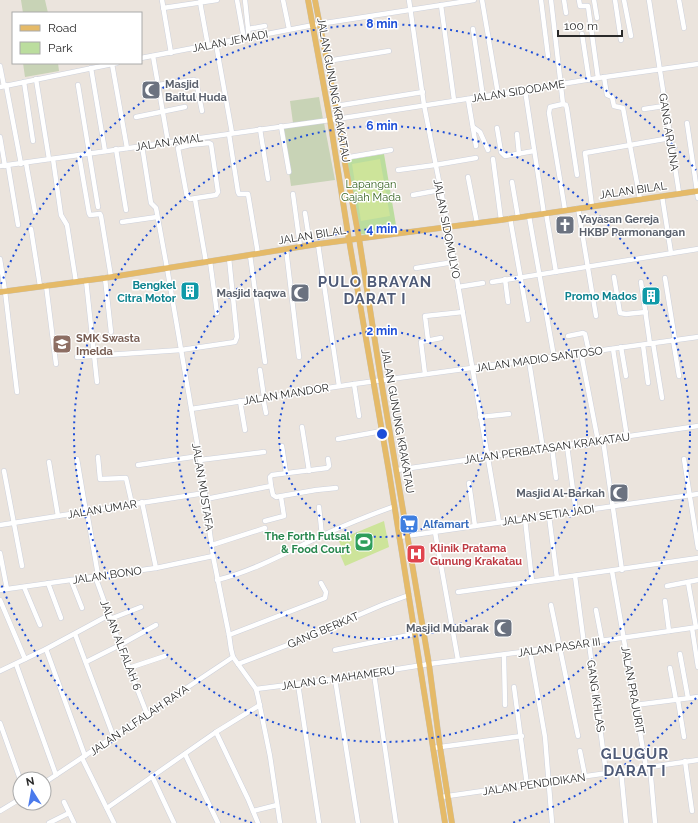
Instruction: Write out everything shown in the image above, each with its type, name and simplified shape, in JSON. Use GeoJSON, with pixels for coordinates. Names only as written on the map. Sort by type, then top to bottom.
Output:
{"type":"FeatureCollection","features":[{"type":"Feature","properties":{"kind":"main road","name":"JALAN GUNUNG KRAKATAU"},"geometry":{"type":"LineString","coordinates":[[308,0],[330,120],[395,506],[433,748],[444,797],[452,823]]}},
{"type":"Feature","properties":{"kind":"main road","name":"JALAN GUNUNG KRAKATAU"},"geometry":{"type":"LineString","coordinates":[[315,0],[336,106],[359,238],[380,380],[397,470],[429,664],[440,747],[445,823]]}},
{"type":"Feature","properties":{"kind":"main road","name":"JALAN BILAL"},"geometry":{"type":"LineString","coordinates":[[3,292],[208,262],[300,246],[502,220],[697,191]]}},
{"type":"Feature","properties":{"kind":"street"},"geometry":{"type":"LineString","coordinates":[[162,0],[171,53]]}},
{"type":"Feature","properties":{"kind":"street"},"geometry":{"type":"LineString","coordinates":[[163,8],[217,0]]}},
{"type":"Feature","properties":{"kind":"street"},"geometry":{"type":"LineString","coordinates":[[237,0],[247,38]]}},
{"type":"Feature","properties":{"kind":"street"},"geometry":{"type":"LineString","coordinates":[[244,0],[248,29],[247,38]]}},
{"type":"Feature","properties":{"kind":"street"},"geometry":{"type":"LineString","coordinates":[[283,0],[289,29]]}},
{"type":"Feature","properties":{"kind":"street","name":"JALAN SIDOMULYO"},"geometry":{"type":"LineString","coordinates":[[409,0],[424,105],[448,227],[499,522]]}},
{"type":"Feature","properties":{"kind":"street","name":"JALAN JEMADI"},"geometry":{"type":"LineString","coordinates":[[142,58],[289,29],[471,0]]}},
{"type":"Feature","properties":{"kind":"street"},"geometry":{"type":"LineString","coordinates":[[482,0],[498,94]]}},
{"type":"Feature","properties":{"kind":"street"},"geometry":{"type":"LineString","coordinates":[[541,0],[548,56]]}},
{"type":"Feature","properties":{"kind":"street"},"geometry":{"type":"LineString","coordinates":[[551,0],[560,84],[563,104],[566,105],[567,109],[577,174]]}},
{"type":"Feature","properties":{"kind":"street"},"geometry":{"type":"LineString","coordinates":[[564,0],[566,13]]}},
{"type":"Feature","properties":{"kind":"street"},"geometry":{"type":"LineString","coordinates":[[579,0],[580,6],[588,6],[598,78]]}},
{"type":"Feature","properties":{"kind":"street"},"geometry":{"type":"LineString","coordinates":[[594,0],[597,18]]}},
{"type":"Feature","properties":{"kind":"street"},"geometry":{"type":"LineString","coordinates":[[615,0],[621,40]]}},
{"type":"Feature","properties":{"kind":"street"},"geometry":{"type":"LineString","coordinates":[[624,0],[631,36]]}},
{"type":"Feature","properties":{"kind":"street","name":"GANG ARJUNA"},"geometry":{"type":"LineString","coordinates":[[649,0],[664,106],[679,193]]}},
{"type":"Feature","properties":{"kind":"street"},"geometry":{"type":"LineString","coordinates":[[679,0],[684,28]]}},
{"type":"Feature","properties":{"kind":"street"},"geometry":{"type":"LineString","coordinates":[[200,2],[208,46]]}},
{"type":"Feature","properties":{"kind":"street"},"geometry":{"type":"LineString","coordinates":[[441,5],[454,100]]}},
{"type":"Feature","properties":{"kind":"street"},"geometry":{"type":"LineString","coordinates":[[248,29],[265,26]]}},
{"type":"Feature","properties":{"kind":"street"},"geometry":{"type":"LineString","coordinates":[[473,28],[483,96]]}},
{"type":"Feature","properties":{"kind":"street"},"geometry":{"type":"LineString","coordinates":[[582,34],[589,80]]}},
{"type":"Feature","properties":{"kind":"street"},"geometry":{"type":"LineString","coordinates":[[216,44],[231,134],[238,192],[239,194],[248,194],[258,254]]}},
{"type":"Feature","properties":{"kind":"street"},"geometry":{"type":"LineString","coordinates":[[327,61],[389,51]]}},
{"type":"Feature","properties":{"kind":"street"},"geometry":{"type":"LineString","coordinates":[[153,56],[168,142]]}},
{"type":"Feature","properties":{"kind":"street"},"geometry":{"type":"LineString","coordinates":[[3,86],[109,64]]}},
{"type":"Feature","properties":{"kind":"street"},"geometry":{"type":"LineString","coordinates":[[114,64],[127,148]]}},
{"type":"Feature","properties":{"kind":"street","name":"JALAN SIDODAME"},"geometry":{"type":"LineString","coordinates":[[338,118],[698,64]]}},
{"type":"Feature","properties":{"kind":"street"},"geometry":{"type":"LineString","coordinates":[[0,66],[3,86],[35,212]]}},
{"type":"Feature","properties":{"kind":"street"},"geometry":{"type":"LineString","coordinates":[[91,68],[105,151]]}},
{"type":"Feature","properties":{"kind":"street"},"geometry":{"type":"LineString","coordinates":[[604,77],[607,95],[612,97],[614,106],[623,108],[640,199]]}},
{"type":"Feature","properties":{"kind":"street"},"geometry":{"type":"LineString","coordinates":[[36,79],[61,215],[67,225],[76,282]]}},
{"type":"Feature","properties":{"kind":"street"},"geometry":{"type":"LineString","coordinates":[[158,85],[195,80],[197,82],[202,111]]}},
{"type":"Feature","properties":{"kind":"street"},"geometry":{"type":"LineString","coordinates":[[24,82],[33,142]]}},
{"type":"Feature","properties":{"kind":"street"},"geometry":{"type":"LineString","coordinates":[[78,84],[98,207]]}},
{"type":"Feature","properties":{"kind":"street"},"geometry":{"type":"LineString","coordinates":[[525,90],[534,151],[556,272]]}},
{"type":"Feature","properties":{"kind":"street"},"geometry":{"type":"LineString","coordinates":[[336,106],[423,92]]}},
{"type":"Feature","properties":{"kind":"street"},"geometry":{"type":"LineString","coordinates":[[468,98],[476,146]]}},
{"type":"Feature","properties":{"kind":"street"},"geometry":{"type":"LineString","coordinates":[[563,104],[550,107],[549,113],[566,210]]}},
{"type":"Feature","properties":{"kind":"street"},"geometry":{"type":"LineString","coordinates":[[644,109],[664,106]]}},
{"type":"Feature","properties":{"kind":"street"},"geometry":{"type":"LineString","coordinates":[[136,117],[185,107]]}},
{"type":"Feature","properties":{"kind":"street","name":"JALAN AMAL"},"geometry":{"type":"LineString","coordinates":[[4,166],[338,118]]}},
{"type":"Feature","properties":{"kind":"street"},"geometry":{"type":"LineString","coordinates":[[687,123],[698,198]]}},
{"type":"Feature","properties":{"kind":"street"},"geometry":{"type":"LineString","coordinates":[[281,126],[288,172]]}},
{"type":"Feature","properties":{"kind":"street"},"geometry":{"type":"LineString","coordinates":[[473,127],[480,132],[488,150]]}},
{"type":"Feature","properties":{"kind":"street"},"geometry":{"type":"LineString","coordinates":[[497,128],[501,152],[505,156],[534,151]]}},
{"type":"Feature","properties":{"kind":"street"},"geometry":{"type":"LineString","coordinates":[[260,129],[268,179]]}},
{"type":"Feature","properties":{"kind":"street"},"geometry":{"type":"LineString","coordinates":[[517,134],[519,154]]}},
{"type":"Feature","properties":{"kind":"street"},"geometry":{"type":"LineString","coordinates":[[0,137],[4,166],[18,225]]}},
{"type":"Feature","properties":{"kind":"street"},"geometry":{"type":"LineString","coordinates":[[592,206],[585,153],[670,138]]}},
{"type":"Feature","properties":{"kind":"street"},"geometry":{"type":"LineString","coordinates":[[209,142],[218,192],[216,195],[195,199],[190,199],[187,197],[178,148],[209,142]]}},
{"type":"Feature","properties":{"kind":"street","name":"JALAN MUSTAFA"},"geometry":{"type":"LineString","coordinates":[[142,146],[151,203],[156,208],[167,268],[206,498],[213,556],[233,657],[256,689],[270,756],[280,823]]}},
{"type":"Feature","properties":{"kind":"street"},"geometry":{"type":"LineString","coordinates":[[116,150],[126,210]]}},
{"type":"Feature","properties":{"kind":"street"},"geometry":{"type":"LineString","coordinates":[[344,158],[391,150]]}},
{"type":"Feature","properties":{"kind":"street"},"geometry":{"type":"LineString","coordinates":[[79,155],[89,213],[90,215],[100,214],[101,216],[108,277],[111,332]]}},
{"type":"Feature","properties":{"kind":"street"},"geometry":{"type":"LineString","coordinates":[[398,170],[435,166],[476,158]]}},
{"type":"Feature","properties":{"kind":"street"},"geometry":{"type":"LineString","coordinates":[[493,159],[502,220]]}},
{"type":"Feature","properties":{"kind":"street"},"geometry":{"type":"LineString","coordinates":[[468,177],[477,223]]}},
{"type":"Feature","properties":{"kind":"street"},"geometry":{"type":"LineString","coordinates":[[512,182],[518,217]]}},
{"type":"Feature","properties":{"kind":"street"},"geometry":{"type":"LineString","coordinates":[[412,195],[440,190]]}},
{"type":"Feature","properties":{"kind":"street"},"geometry":{"type":"LineString","coordinates":[[293,194],[300,246]]}},
{"type":"Feature","properties":{"kind":"street"},"geometry":{"type":"LineString","coordinates":[[662,196],[671,253]]}},
{"type":"Feature","properties":{"kind":"street"},"geometry":{"type":"LineString","coordinates":[[195,199],[217,313]]}},
{"type":"Feature","properties":{"kind":"street"},"geometry":{"type":"LineString","coordinates":[[578,208],[596,316]]}},
{"type":"Feature","properties":{"kind":"street"},"geometry":{"type":"LineString","coordinates":[[306,213],[310,245]]}},
{"type":"Feature","properties":{"kind":"street"},"geometry":{"type":"LineString","coordinates":[[529,216],[541,274],[554,357]]}},
{"type":"Feature","properties":{"kind":"street"},"geometry":{"type":"LineString","coordinates":[[122,222],[157,217]]}},
{"type":"Feature","properties":{"kind":"street"},"geometry":{"type":"LineString","coordinates":[[510,218],[528,320]]}},
{"type":"Feature","properties":{"kind":"street"},"geometry":{"type":"LineString","coordinates":[[31,229],[40,286]]}},
{"type":"Feature","properties":{"kind":"street"},"geometry":{"type":"LineString","coordinates":[[318,244],[339,386]]}},
{"type":"Feature","properties":{"kind":"street"},"geometry":{"type":"LineString","coordinates":[[286,249],[298,357]]}},
{"type":"Feature","properties":{"kind":"street"},"geometry":{"type":"LineString","coordinates":[[492,282],[698,249]]}},
{"type":"Feature","properties":{"kind":"street"},"geometry":{"type":"LineString","coordinates":[[250,255],[265,362]]}},
{"type":"Feature","properties":{"kind":"street"},"geometry":{"type":"LineString","coordinates":[[77,357],[181,350],[234,343],[237,341],[229,258]]}},
{"type":"Feature","properties":{"kind":"street"},"geometry":{"type":"LineString","coordinates":[[0,259],[3,292],[17,392]]}},
{"type":"Feature","properties":{"kind":"street"},"geometry":{"type":"LineString","coordinates":[[416,268],[454,262]]}},
{"type":"Feature","properties":{"kind":"street"},"geometry":{"type":"LineString","coordinates":[[614,277],[620,313],[626,314],[646,312]]}},
{"type":"Feature","properties":{"kind":"street"},"geometry":{"type":"LineString","coordinates":[[665,278],[679,376]]}},
{"type":"Feature","properties":{"kind":"street"},"geometry":{"type":"LineString","coordinates":[[86,280],[97,382]]}},
{"type":"Feature","properties":{"kind":"street"},"geometry":{"type":"LineString","coordinates":[[505,280],[508,302]]}},
{"type":"Feature","properties":{"kind":"street"},"geometry":{"type":"LineString","coordinates":[[641,282],[662,398]]}},
{"type":"Feature","properties":{"kind":"street"},"geometry":{"type":"LineString","coordinates":[[458,287],[482,283]]}},
{"type":"Feature","properties":{"kind":"street"},"geometry":{"type":"LineString","coordinates":[[46,285],[56,364]]}},
{"type":"Feature","properties":{"kind":"street"},"geometry":{"type":"LineString","coordinates":[[428,340],[425,316],[463,312]]}},
{"type":"Feature","properties":{"kind":"street"},"geometry":{"type":"LineString","coordinates":[[568,336],[583,333],[585,334],[589,352]]}},
{"type":"Feature","properties":{"kind":"street","name":"JALAN MADIO SANTOSO"},"geometry":{"type":"LineString","coordinates":[[380,380],[698,337]]}},
{"type":"Feature","properties":{"kind":"street"},"geometry":{"type":"LineString","coordinates":[[426,374],[421,343],[428,340],[441,338]]}},
{"type":"Feature","properties":{"kind":"street"},"geometry":{"type":"LineString","coordinates":[[643,345],[648,383]]}},
{"type":"Feature","properties":{"kind":"street"},"geometry":{"type":"LineString","coordinates":[[621,347],[626,376]]}},
{"type":"Feature","properties":{"kind":"street"},"geometry":{"type":"LineString","coordinates":[[613,349],[627,437]]}},
{"type":"Feature","properties":{"kind":"street"},"geometry":{"type":"LineString","coordinates":[[581,353],[601,441],[622,570]]}},
{"type":"Feature","properties":{"kind":"street"},"geometry":{"type":"LineString","coordinates":[[529,361],[543,449]]}},
{"type":"Feature","properties":{"kind":"street"},"geometry":{"type":"LineString","coordinates":[[260,370],[266,413]]}},
{"type":"Feature","properties":{"kind":"street","name":"JALAN MANDOR"},"geometry":{"type":"LineString","coordinates":[[191,409],[380,380]]}},
{"type":"Feature","properties":{"kind":"street"},"geometry":{"type":"LineString","coordinates":[[354,384],[359,416]]}},
{"type":"Feature","properties":{"kind":"street"},"geometry":{"type":"LineString","coordinates":[[240,401],[245,430]]}},
{"type":"Feature","properties":{"kind":"street"},"geometry":{"type":"LineString","coordinates":[[480,416],[509,414]]}},
{"type":"Feature","properties":{"kind":"street","name":"JALAN PERBATASAN KRAKATAU"},"geometry":{"type":"LineString","coordinates":[[397,470],[698,426]]}},
{"type":"Feature","properties":{"kind":"street"},"geometry":{"type":"LineString","coordinates":[[302,427],[309,471]]}},
{"type":"Feature","properties":{"kind":"street"},"geometry":{"type":"LineString","coordinates":[[338,439],[382,431]]}},
{"type":"Feature","properties":{"kind":"street"},"geometry":{"type":"LineString","coordinates":[[282,446],[286,473]]}},
{"type":"Feature","properties":{"kind":"street"},"geometry":{"type":"LineString","coordinates":[[567,446],[576,512]]}},
{"type":"Feature","properties":{"kind":"street"},"geometry":{"type":"LineString","coordinates":[[552,448],[556,478]]}},
{"type":"Feature","properties":{"kind":"street"},"geometry":{"type":"LineString","coordinates":[[138,465],[264,452]]}},
{"type":"Feature","properties":{"kind":"street"},"geometry":{"type":"LineString","coordinates":[[98,457],[100,479],[126,478],[132,504]]}},
{"type":"Feature","properties":{"kind":"street","name":"JALAN ALFALAH 6"},"geometry":{"type":"LineString","coordinates":[[77,459],[87,512],[96,576],[120,646],[148,714]]}},
{"type":"Feature","properties":{"kind":"street"},"geometry":{"type":"LineString","coordinates":[[328,459],[328,468],[271,476],[271,486],[274,496],[336,488]]}},
{"type":"Feature","properties":{"kind":"street"},"geometry":{"type":"LineString","coordinates":[[684,459],[698,548]]}},
{"type":"Feature","properties":{"kind":"street"},"geometry":{"type":"LineString","coordinates":[[49,462],[58,516]]}},
{"type":"Feature","properties":{"kind":"street"},"geometry":{"type":"LineString","coordinates":[[4,471],[22,566]]}},
{"type":"Feature","properties":{"kind":"street"},"geometry":{"type":"LineString","coordinates":[[468,483],[475,526]]}},
{"type":"Feature","properties":{"kind":"street"},"geometry":{"type":"LineString","coordinates":[[206,498],[271,486]]}},
{"type":"Feature","properties":{"kind":"street","name":"JALAN UMAR"},"geometry":{"type":"LineString","coordinates":[[0,525],[205,493]]}},
{"type":"Feature","properties":{"kind":"street","name":"JALAN SETIA JADI"},"geometry":{"type":"LineString","coordinates":[[399,537],[698,494]]}},
{"type":"Feature","properties":{"kind":"street"},"geometry":{"type":"LineString","coordinates":[[265,521],[284,516],[281,496]]}},
{"type":"Feature","properties":{"kind":"street"},"geometry":{"type":"LineString","coordinates":[[142,502],[156,568]]}},
{"type":"Feature","properties":{"kind":"street"},"geometry":{"type":"LineString","coordinates":[[218,580],[253,569],[347,524],[395,506]]}},
{"type":"Feature","properties":{"kind":"street"},"geometry":{"type":"LineString","coordinates":[[319,507],[322,536]]}},
{"type":"Feature","properties":{"kind":"street"},"geometry":{"type":"LineString","coordinates":[[549,516],[557,577]]}},
{"type":"Feature","properties":{"kind":"street"},"geometry":{"type":"LineString","coordinates":[[525,519],[532,580]]}},
{"type":"Feature","properties":{"kind":"street"},"geometry":{"type":"LineString","coordinates":[[212,545],[265,528]]}},
{"type":"Feature","properties":{"kind":"street"},"geometry":{"type":"LineString","coordinates":[[435,532],[458,660]]}},
{"type":"Feature","properties":{"kind":"street"},"geometry":{"type":"LineString","coordinates":[[0,553],[7,589]]}},
{"type":"Feature","properties":{"kind":"street","name":"JALAN BONO"},"geometry":{"type":"LineString","coordinates":[[0,590],[156,568],[213,556]]}},
{"type":"Feature","properties":{"kind":"street"},"geometry":{"type":"LineString","coordinates":[[458,592],[532,580],[622,570],[698,558]]}},
{"type":"Feature","properties":{"kind":"street","name":"JALAN PRAJURIT"},"geometry":{"type":"LineString","coordinates":[[612,571],[635,705],[648,766],[655,823]]}},
{"type":"Feature","properties":{"kind":"street","name":"GANG IKHLAS"},"geometry":{"type":"LineString","coordinates":[[575,576],[606,773]]}},
{"type":"Feature","properties":{"kind":"street"},"geometry":{"type":"LineString","coordinates":[[71,580],[82,608]]}},
{"type":"Feature","properties":{"kind":"street"},"geometry":{"type":"LineString","coordinates":[[667,586],[698,580]]}},
{"type":"Feature","properties":{"kind":"street"},"geometry":{"type":"LineString","coordinates":[[688,582],[695,627],[698,667]]}},
{"type":"Feature","properties":{"kind":"street"},"geometry":{"type":"LineString","coordinates":[[48,583],[61,618]]}},
{"type":"Feature","properties":{"kind":"street"},"geometry":{"type":"LineString","coordinates":[[229,635],[326,598],[326,592],[321,583]]}},
{"type":"Feature","properties":{"kind":"street"},"geometry":{"type":"LineString","coordinates":[[24,587],[40,625]]}},
{"type":"Feature","properties":{"kind":"street","name":"GANG BERKAT"},"geometry":{"type":"LineString","coordinates":[[238,664],[409,595]]}},
{"type":"Feature","properties":{"kind":"street"},"geometry":{"type":"LineString","coordinates":[[0,600],[25,659]]}},
{"type":"Feature","properties":{"kind":"street"},"geometry":{"type":"LineString","coordinates":[[665,602],[669,631]]}},
{"type":"Feature","properties":{"kind":"street"},"geometry":{"type":"LineString","coordinates":[[551,605],[578,736]]}},
{"type":"Feature","properties":{"kind":"street"},"geometry":{"type":"LineString","coordinates":[[0,671],[46,650],[110,617],[141,607]]}},
{"type":"Feature","properties":{"kind":"street"},"geometry":{"type":"LineString","coordinates":[[596,610],[602,641]]}},
{"type":"Feature","properties":{"kind":"street"},"geometry":{"type":"LineString","coordinates":[[86,662],[120,646],[156,625]]}},
{"type":"Feature","properties":{"kind":"street","name":"JALAN PASAR III"},"geometry":{"type":"LineString","coordinates":[[420,666],[695,627]]}},
{"type":"Feature","properties":{"kind":"street"},"geometry":{"type":"LineString","coordinates":[[76,634],[114,738]]}},
{"type":"Feature","properties":{"kind":"street"},"geometry":{"type":"LineString","coordinates":[[334,650],[414,634]]}},
{"type":"Feature","properties":{"kind":"street"},"geometry":{"type":"LineString","coordinates":[[46,650],[84,757],[113,823]]}},
{"type":"Feature","properties":{"kind":"street"},"geometry":{"type":"LineString","coordinates":[[530,651],[545,737],[552,823]]}},
{"type":"Feature","properties":{"kind":"street"},"geometry":{"type":"LineString","coordinates":[[680,654],[688,698]]}},
{"type":"Feature","properties":{"kind":"street"},"geometry":{"type":"LineString","coordinates":[[504,655],[505,705]]}},
{"type":"Feature","properties":{"kind":"street"},"geometry":{"type":"LineString","coordinates":[[129,668],[165,656]]}},
{"type":"Feature","properties":{"kind":"street","name":"JALAN ALFALAH RAYA"},"geometry":{"type":"LineString","coordinates":[[52,778],[114,738],[233,657]]}},
{"type":"Feature","properties":{"kind":"street"},"geometry":{"type":"LineString","coordinates":[[16,664],[56,775]]}},
{"type":"Feature","properties":{"kind":"street","name":"JALAN G. MAHAMERU"},"geometry":{"type":"LineString","coordinates":[[256,689],[374,674],[420,666]]}},
{"type":"Feature","properties":{"kind":"street"},"geometry":{"type":"LineString","coordinates":[[670,668],[684,737]]}},
{"type":"Feature","properties":{"kind":"street"},"geometry":{"type":"LineString","coordinates":[[374,674],[396,823]]}},
{"type":"Feature","properties":{"kind":"street"},"geometry":{"type":"LineString","coordinates":[[335,679],[358,823]]}},
{"type":"Feature","properties":{"kind":"street"},"geometry":{"type":"LineString","coordinates":[[298,684],[318,823]]}},
{"type":"Feature","properties":{"kind":"street"},"geometry":{"type":"LineString","coordinates":[[514,687],[522,736],[527,784]]}},
{"type":"Feature","properties":{"kind":"street"},"geometry":{"type":"LineString","coordinates":[[635,705],[698,697]]}},
{"type":"Feature","properties":{"kind":"street"},"geometry":{"type":"LineString","coordinates":[[107,808],[216,732],[260,705]]}},
{"type":"Feature","properties":{"kind":"street"},"geometry":{"type":"LineString","coordinates":[[0,723],[17,771]]}},
{"type":"Feature","properties":{"kind":"street"},"geometry":{"type":"LineString","coordinates":[[216,732],[258,823]]}},
{"type":"Feature","properties":{"kind":"street"},"geometry":{"type":"LineString","coordinates":[[433,748],[522,736]]}},
{"type":"Feature","properties":{"kind":"street"},"geometry":{"type":"LineString","coordinates":[[580,751],[585,776]]}},
{"type":"Feature","properties":{"kind":"street"},"geometry":{"type":"LineString","coordinates":[[185,754],[218,823]]}},
{"type":"Feature","properties":{"kind":"street","name":"JALAN PENDIDIKAN"},"geometry":{"type":"LineString","coordinates":[[444,797],[648,766],[698,760]]}},
{"type":"Feature","properties":{"kind":"street"},"geometry":{"type":"LineString","coordinates":[[685,761],[692,811]]}},
{"type":"Feature","properties":{"kind":"street"},"geometry":{"type":"LineString","coordinates":[[621,771],[626,823]]}},
{"type":"Feature","properties":{"kind":"street"},"geometry":{"type":"LineString","coordinates":[[152,776],[174,823]]}},
{"type":"Feature","properties":{"kind":"street"},"geometry":{"type":"LineString","coordinates":[[64,802],[74,823]]}},
{"type":"Feature","properties":{"kind":"street"},"geometry":{"type":"LineString","coordinates":[[0,811],[12,804]]}},
{"type":"Feature","properties":{"kind":"street"},"geometry":{"type":"LineString","coordinates":[[253,811],[277,806]]}},
{"type":"Feature","properties":{"kind":"street"},"geometry":{"type":"LineString","coordinates":[[49,823],[69,813]]}},
{"type":"Feature","properties":{"kind":"green space"},"geometry":{"type":"Polygon","coordinates":[[[21,0],[45,0],[48,12],[23,12],[21,0]]]}},
{"type":"Feature","properties":{"kind":"green space"},"geometry":{"type":"Polygon","coordinates":[[[23,64],[58,64],[59,71],[25,77],[23,64]]]}},
{"type":"Feature","properties":{"kind":"green space"},"geometry":{"type":"Polygon","coordinates":[[[319,97],[323,119],[293,123],[290,101],[319,97]]]}},
{"type":"Feature","properties":{"kind":"green space"},"geometry":{"type":"Polygon","coordinates":[[[324,123],[335,180],[291,186],[283,128],[324,123]]]}},
{"type":"Feature","properties":{"kind":"green space","name":"Lapangan Gajah Mada"},"geometry":{"type":"Polygon","coordinates":[[[384,154],[397,231],[366,235],[361,234],[359,230],[347,160],[384,154]]]}},
{"type":"Feature","properties":{"kind":"green space"},"geometry":{"type":"Polygon","coordinates":[[[380,159],[390,216],[361,221],[352,164],[380,159]]]}},
{"type":"Feature","properties":{"kind":"green space","name":"The Forth Futsal & Food Court"},"geometry":{"type":"Polygon","coordinates":[[[384,521],[389,547],[345,566],[339,552],[343,550],[337,537],[348,532],[350,535],[384,521]]]}},
{"type":"Feature","properties":{"kind":"place","name":"Masjid Baitul Huda"},"geometry":{"type":"Point","coordinates":[151,90]}},
{"type":"Feature","properties":{"kind":"place","name":"Yayasan Gereja HKBP Parmonangan"},"geometry":{"type":"Point","coordinates":[565,225]}},
{"type":"Feature","properties":{"kind":"place","name":"Bengkel Citra Motor"},"geometry":{"type":"Point","coordinates":[190,291]}},
{"type":"Feature","properties":{"kind":"place","name":"Masjid taqwa"},"geometry":{"type":"Point","coordinates":[300,293]}},
{"type":"Feature","properties":{"kind":"place","name":"Promo Mados"},"geometry":{"type":"Point","coordinates":[651,296]}},
{"type":"Feature","properties":{"kind":"place","name":"SMK Swasta Imelda"},"geometry":{"type":"Point","coordinates":[62,344]}},
{"type":"Feature","properties":{"kind":"place","name":"Masjid Al-Barkah"},"geometry":{"type":"Point","coordinates":[619,493]}},
{"type":"Feature","properties":{"kind":"place","name":"Alfamart"},"geometry":{"type":"Point","coordinates":[409,524]}},
{"type":"Feature","properties":{"kind":"place","name":"The Forth Futsal & Food Court"},"geometry":{"type":"Point","coordinates":[364,542]}},
{"type":"Feature","properties":{"kind":"place","name":"Klinik Pratama Gunung Krakatau"},"geometry":{"type":"Point","coordinates":[416,554]}},
{"type":"Feature","properties":{"kind":"place","name":"Masjid Mubarak"},"geometry":{"type":"Point","coordinates":[503,628]}},
{"type":"Feature","properties":{"kind":"district","name":"PULO BRAYAN DARAT I"},"geometry":{"type":"Point","coordinates":[375,290]}},
{"type":"Feature","properties":{"kind":"district","name":"GLUGUR DARAT I"},"geometry":{"type":"Point","coordinates":[635,762]}}]}
